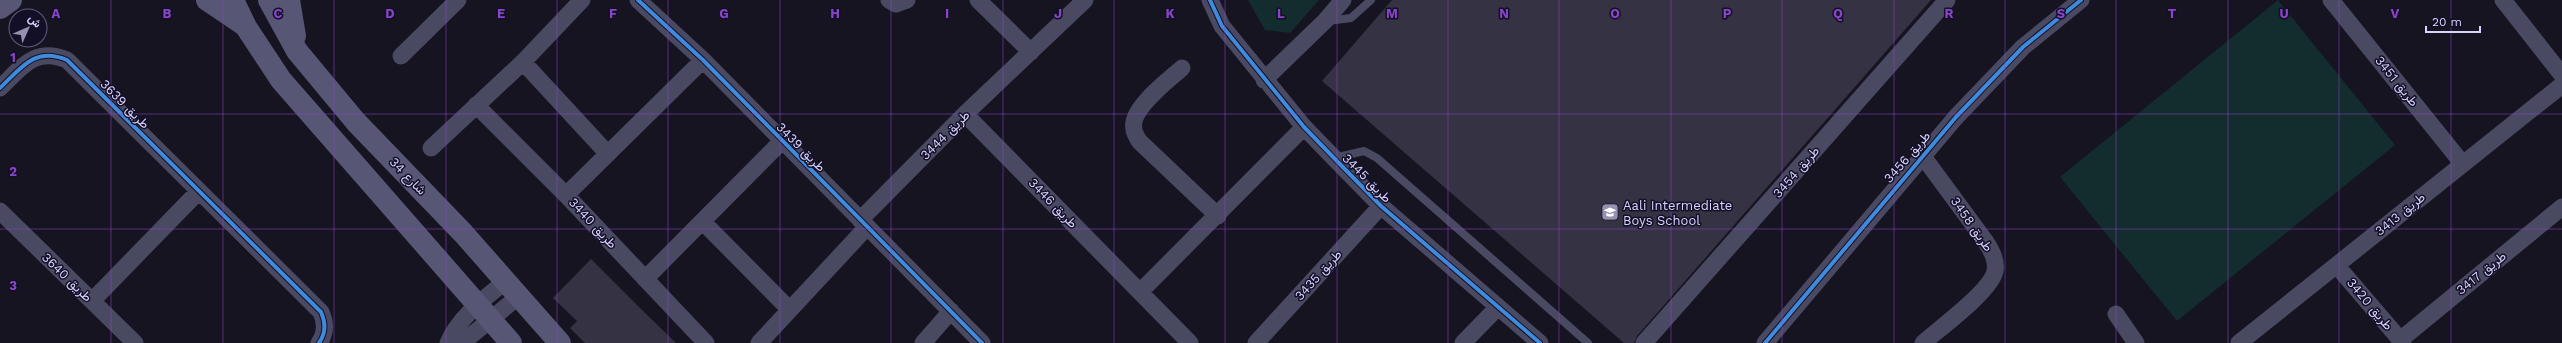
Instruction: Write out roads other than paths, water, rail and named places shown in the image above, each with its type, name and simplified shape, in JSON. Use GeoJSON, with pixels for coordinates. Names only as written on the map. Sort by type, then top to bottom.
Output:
{"type":"FeatureCollection","features":[{"type":"Feature","properties":{"kind":"street"},"geometry":{"type":"LineString","coordinates":[[0,8],[11,0]]}},
{"type":"Feature","properties":{"kind":"street"},"geometry":{"type":"LineString","coordinates":[[207,0],[246,27]]}},
{"type":"Feature","properties":{"kind":"street"},"geometry":{"type":"LineString","coordinates":[[233,0],[246,27],[281,80],[485,311],[511,343]]}},
{"type":"Feature","properties":{"kind":"street","name":"شارع 34"},"geometry":{"type":"LineString","coordinates":[[268,0],[297,51],[356,122],[513,288],[560,343]]}},
{"type":"Feature","properties":{"kind":"street"},"geometry":{"type":"LineString","coordinates":[[289,0],[297,51]]}},
{"type":"Feature","properties":{"kind":"street"},"geometry":{"type":"LineString","coordinates":[[401,56],[458,0]]}},
{"type":"Feature","properties":{"kind":"street"},"geometry":{"type":"LineString","coordinates":[[431,148],[523,62],[582,0]]}},
{"type":"Feature","properties":{"kind":"street","name":"طريق 3439"},"geometry":{"type":"LineString","coordinates":[[638,0],[703,60],[982,343]]}},
{"type":"Feature","properties":{"kind":"street"},"geometry":{"type":"LineString","coordinates":[[978,0],[1031,52]]}},
{"type":"Feature","properties":{"kind":"street","name":"طريق 3444"},"geometry":{"type":"LineString","coordinates":[[759,343],[790,310],[864,224],[965,114],[1085,0]]}},
{"type":"Feature","properties":{"kind":"street","name":"طريق 3445"},"geometry":{"type":"LineString","coordinates":[[1210,0],[1222,26],[1264,80],[1304,127],[1381,206],[1540,343]]}},
{"type":"Feature","properties":{"kind":"street"},"geometry":{"type":"LineString","coordinates":[[1264,80],[1325,22],[1343,0]]}},
{"type":"Feature","properties":{"kind":"street","name":"طريق 3454"},"geometry":{"type":"LineString","coordinates":[[1644,343],[1947,0]]}},
{"type":"Feature","properties":{"kind":"street","name":"طريق 3456"},"geometry":{"type":"LineString","coordinates":[[1765,343],[1922,155],[2023,48],[2081,0]]}},
{"type":"Feature","properties":{"kind":"street","name":"طريق 3451"},"geometry":{"type":"LineString","coordinates":[[2331,0],[2462,163]]}},
{"type":"Feature","properties":{"kind":"street"},"geometry":{"type":"LineString","coordinates":[[2503,0],[2562,75]]}},
{"type":"Feature","properties":{"kind":"street","name":"طريق 3639"},"geometry":{"type":"LineString","coordinates":[[0,88],[30,60],[38,56],[48,55],[67,60],[198,192],[321,312],[325,326],[324,333],[318,343]]}},
{"type":"Feature","properties":{"kind":"street"},"geometry":{"type":"LineString","coordinates":[[566,195],[703,60]]}},
{"type":"Feature","properties":{"kind":"street"},"geometry":{"type":"LineString","coordinates":[[523,62],[608,154]]}},
{"type":"Feature","properties":{"kind":"street"},"geometry":{"type":"LineString","coordinates":[[1182,68],[1147,100],[1136,115],[1133,128],[1139,140],[1218,216]]}},
{"type":"Feature","properties":{"kind":"street","name":"طريق 3413"},"geometry":{"type":"LineString","coordinates":[[2239,343],[2337,266],[2462,163],[2562,85]]}},
{"type":"Feature","properties":{"kind":"street","name":"طريق 3440"},"geometry":{"type":"LineString","coordinates":[[476,105],[566,195],[706,343]]}},
{"type":"Feature","properties":{"kind":"street","name":"طريق 3446"},"geometry":{"type":"LineString","coordinates":[[965,114],[1190,343]]}},
{"type":"Feature","properties":{"kind":"street"},"geometry":{"type":"LineString","coordinates":[[1140,292],[1218,216],[1304,127]]}},
{"type":"Feature","properties":{"kind":"street","name":"طريق 3439"},"geometry":{"type":"LineString","coordinates":[[645,279],[782,141]]}},
{"type":"Feature","properties":{"kind":"street","name":"طريق 3458"},"geometry":{"type":"LineString","coordinates":[[1922,155],[1986,242],[1994,255],[1995,270],[1990,284],[1923,343]]}},
{"type":"Feature","properties":{"kind":"street"},"geometry":{"type":"LineString","coordinates":[[92,301],[198,192]]}},
{"type":"Feature","properties":{"kind":"street","name":"طريق 3435"},"geometry":{"type":"LineString","coordinates":[[1256,343],[1381,206]]}},
{"type":"Feature","properties":{"kind":"street","name":"طريق 3417"},"geometry":{"type":"LineString","coordinates":[[2401,341],[2562,207]]}},
{"type":"Feature","properties":{"kind":"street","name":"طريق 3640"},"geometry":{"type":"LineString","coordinates":[[0,211],[135,343]]}},
{"type":"Feature","properties":{"kind":"street"},"geometry":{"type":"LineString","coordinates":[[703,222],[790,310]]}},
{"type":"Feature","properties":{"kind":"street","name":"طريق 3420"},"geometry":{"type":"LineString","coordinates":[[2337,266],[2401,341]]}},
{"type":"Feature","properties":{"kind":"street"},"geometry":{"type":"LineString","coordinates":[[448,343],[456,330],[485,311],[513,288]]}},
{"type":"Feature","properties":{"kind":"street"},"geometry":{"type":"LineString","coordinates":[[1463,343],[1498,307]]}},
{"type":"Feature","properties":{"kind":"street"},"geometry":{"type":"LineString","coordinates":[[462,343],[485,311]]}},
{"type":"Feature","properties":{"kind":"street"},"geometry":{"type":"LineString","coordinates":[[923,343],[951,311]]}},
{"type":"Feature","properties":{"kind":"street"},"geometry":{"type":"LineString","coordinates":[[2116,314],[2136,343]]}},
{"type":"Feature","properties":{"kind":"lane"},"geometry":{"type":"LineString","coordinates":[[1325,22],[1351,18],[1371,0]]}},
{"type":"Feature","properties":{"kind":"lane"},"geometry":{"type":"LineString","coordinates":[[1334,158],[1356,151],[1371,154],[1588,343]]}},
{"type":"Feature","properties":{"kind":"place","name":"Aali Intermediate Boys School"},"geometry":{"type":"Point","coordinates":[1610,212]}}]}
